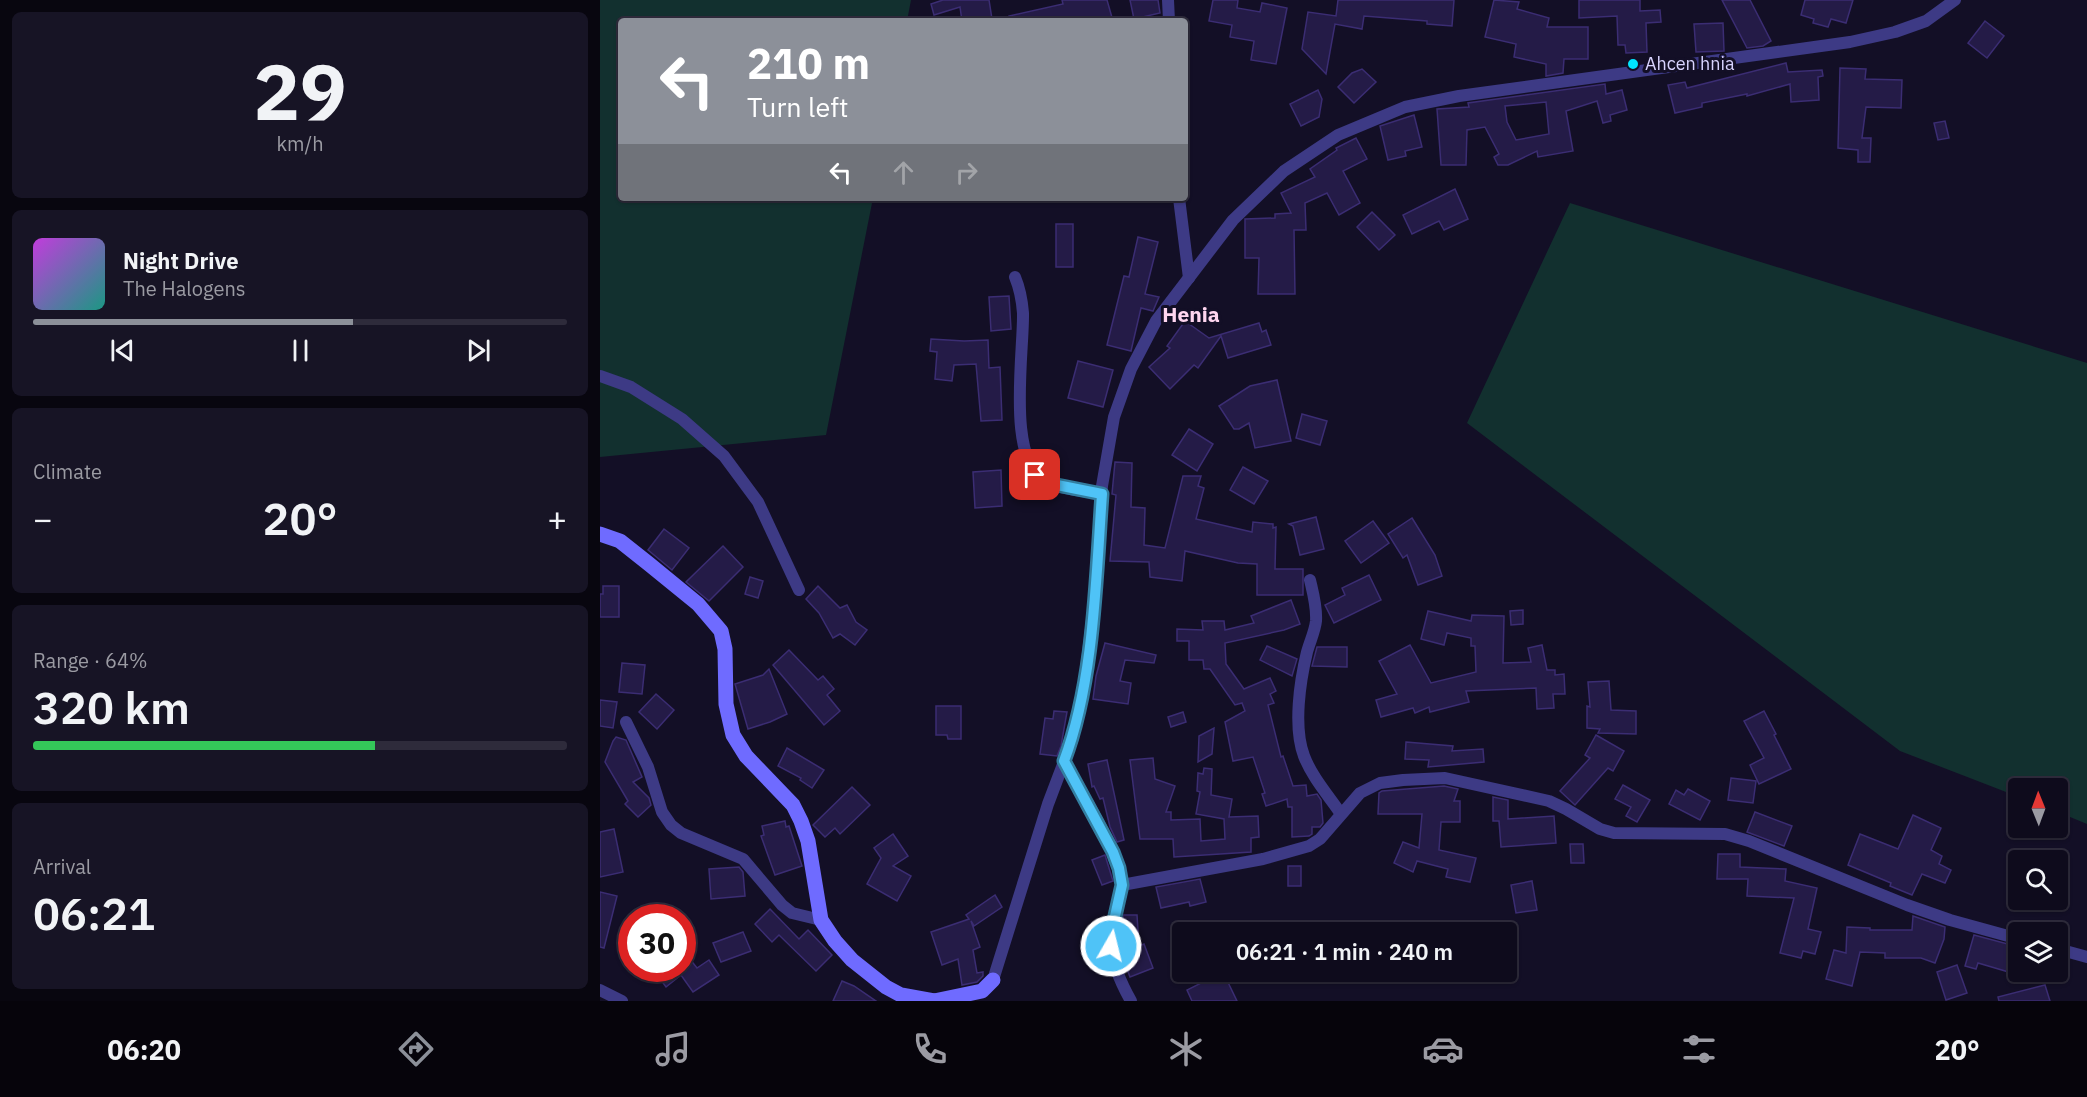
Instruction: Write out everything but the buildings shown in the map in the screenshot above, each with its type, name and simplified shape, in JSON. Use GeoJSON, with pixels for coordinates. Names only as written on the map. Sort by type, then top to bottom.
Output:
{"type":"FeatureCollection","features":[{"type":"Feature","properties":{"kind":"street"},"geometry":{"type":"LineString","coordinates":[[1168,0],[1169,18]]}},
{"type":"Feature","properties":{"kind":"street"},"geometry":{"type":"LineString","coordinates":[[990,1001],[993,980],[1004,952],[1027,869],[1073,738],[1095,596],[1102,494],[1114,417],[1131,369],[1156,321],[1233,220],[1284,171],[1338,135],[1405,107],[1459,96],[1850,42],[1895,32],[1926,21],[1954,0]]}},
{"type":"Feature","properties":{"kind":"street"},"geometry":{"type":"LineString","coordinates":[[1179,201],[1189,278]]}},
{"type":"Feature","properties":{"kind":"street"},"geometry":{"type":"LineString","coordinates":[[1015,277],[1021,292],[1023,313],[1020,417],[1021,439],[1027,461],[1035,475],[1047,483],[1102,494]]}},
{"type":"Feature","properties":{"kind":"street"},"geometry":{"type":"LineString","coordinates":[[600,376],[630,387],[682,419],[724,456],[758,502],[799,590]]}},
{"type":"Feature","properties":{"kind":"street"},"geometry":{"type":"LineString","coordinates":[[600,534],[620,542],[649,564],[698,604],[721,631],[725,649],[726,704],[733,735],[746,756],[793,805],[801,821],[808,841],[822,920],[835,941],[852,960],[886,987],[901,995],[916,999],[934,1001],[982,991],[993,980]]}},
{"type":"Feature","properties":{"kind":"street"},"geometry":{"type":"LineString","coordinates":[[1310,580],[1316,624],[1306,656],[1298,713],[1299,731],[1303,753],[1309,768],[1341,813]]}},
{"type":"Feature","properties":{"kind":"street"},"geometry":{"type":"LineString","coordinates":[[626,722],[648,767],[662,812],[671,825],[681,833],[743,859],[782,905],[792,913],[822,920]]}},
{"type":"Feature","properties":{"kind":"street"},"geometry":{"type":"LineString","coordinates":[[1064,761],[1113,852],[1119,868],[1122,885],[1111,946],[1118,973],[1131,1001]]}},
{"type":"Feature","properties":{"kind":"street"},"geometry":{"type":"LineString","coordinates":[[1122,885],[1290,853],[1320,839],[1360,793],[1380,783],[1445,778],[1549,801],[1600,829],[1614,833],[1694,833],[1733,836],[1907,905],[2008,936]]}},
{"type":"Feature","properties":{"kind":"street"},"geometry":{"type":"LineString","coordinates":[[2068,952],[2087,957]]}},
{"type":"Feature","properties":{"kind":"street"},"geometry":{"type":"LineString","coordinates":[[600,990],[622,1001]]}},
{"type":"Feature","properties":{"kind":"green space"},"geometry":{"type":"Polygon","coordinates":[[[600,0],[911,0],[908,18],[618,18],[618,201],[872,201],[826,435],[600,457],[600,0]]]}},
{"type":"Feature","properties":{"kind":"green space"},"geometry":{"type":"Polygon","coordinates":[[[1570,203],[2087,363],[2087,824],[2068,816],[2068,778],[2008,778],[2008,793],[1900,751],[1467,423],[1570,203]]]}},
{"type":"Feature","properties":{"kind":"place","name":"Ahcen hnia"},"geometry":{"type":"Point","coordinates":[1633,64]}},
{"type":"Feature","properties":{"kind":"district","name":"Henia"},"geometry":{"type":"Point","coordinates":[1191,315]}},
{"type":"Feature","properties":{"kind":"route"},"geometry":{"type":"LineString","coordinates":[[1035,475],[1047,483],[1102,494],[1095,596],[1085,677],[1073,738],[1064,761],[1113,852],[1119,868],[1122,885],[1111,946]]}}]}
